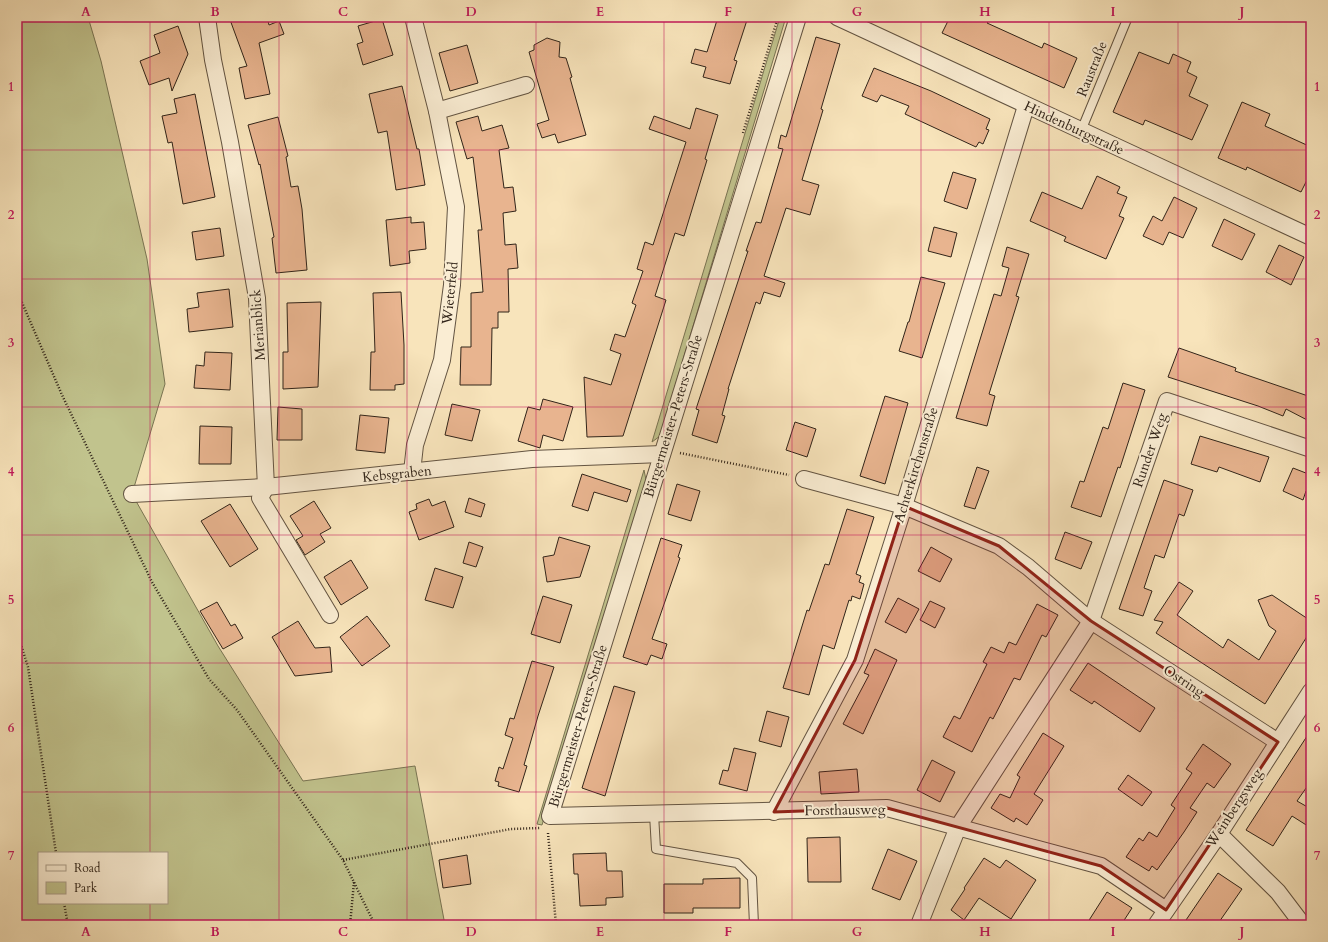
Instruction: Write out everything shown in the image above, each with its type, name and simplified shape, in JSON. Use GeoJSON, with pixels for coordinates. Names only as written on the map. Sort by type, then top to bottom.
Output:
{"type":"FeatureCollection","features":[{"type":"Feature","properties":{"kind":"street","name":"Merianblick"},"geometry":{"type":"LineString","coordinates":[[207,17],[213,60],[230,142],[257,298],[266,487],[260,498],[330,615]]}},
{"type":"Feature","properties":{"kind":"street","name":"Wieterfeld"},"geometry":{"type":"LineString","coordinates":[[412,472],[415,445],[442,360],[452,285],[456,207],[437,111],[413,17]]}},
{"type":"Feature","properties":{"kind":"street","name":"Bürgermeister-Peters-Straße"},"geometry":{"type":"LineString","coordinates":[[550,822],[662,454],[798,17]]}},
{"type":"Feature","properties":{"kind":"street","name":"Hindenburgstraße"},"geometry":{"type":"LineString","coordinates":[[837,17],[1311,237]]}},
{"type":"Feature","properties":{"kind":"street"},"geometry":{"type":"LineString","coordinates":[[437,111],[526,86]]}},
{"type":"Feature","properties":{"kind":"street","name":"Achterkirchenstraße"},"geometry":{"type":"LineString","coordinates":[[774,812],[855,660],[904,506],[1026,106]]}},
{"type":"Feature","properties":{"kind":"street","name":"Runder Weg"},"geometry":{"type":"LineString","coordinates":[[1091,621],[1167,401],[1311,449]]}},
{"type":"Feature","properties":{"kind":"street","name":"Kebsgraben"},"geometry":{"type":"LineString","coordinates":[[132,494],[266,487],[532,459],[662,454]]}},
{"type":"Feature","properties":{"kind":"street","name":"Ostring"},"geometry":{"type":"LineString","coordinates":[[804,479],[904,506],[999,546],[1028,567],[1091,621],[1278,742]]}},
{"type":"Feature","properties":{"kind":"street"},"geometry":{"type":"LineString","coordinates":[[919,925],[958,826],[1091,621]]}},
{"type":"Feature","properties":{"kind":"street","name":"Weinbergsweg"},"geometry":{"type":"LineString","coordinates":[[1156,925],[1219,834],[1311,691]]}},
{"type":"Feature","properties":{"kind":"street","name":"Forsthausweg"},"geometry":{"type":"LineString","coordinates":[[550,822],[654,814],[887,808],[1101,866],[1166,910]]}},
{"type":"Feature","properties":{"kind":"street"},"geometry":{"type":"LineString","coordinates":[[1219,834],[1278,892],[1303,925]]}},
{"type":"Feature","properties":{"kind":"lane","name":"Raustraße"},"geometry":{"type":"LineString","coordinates":[[1081,131],[1128,17]]}},
{"type":"Feature","properties":{"kind":"lane"},"geometry":{"type":"LineString","coordinates":[[654,814],[656,849],[737,863],[752,878],[754,925]]}},
{"type":"Feature","properties":{"kind":"path"},"geometry":{"type":"LineString","coordinates":[[17,291],[66,402],[152,582],[209,679],[237,710],[343,860],[376,925]]}},
{"type":"Feature","properties":{"kind":"path"},"geometry":{"type":"LineString","coordinates":[[662,454],[682,453],[804,479]]}},
{"type":"Feature","properties":{"kind":"path"},"geometry":{"type":"LineString","coordinates":[[17,632],[28,667],[56,852]]}},
{"type":"Feature","properties":{"kind":"path"},"geometry":{"type":"LineString","coordinates":[[343,860],[550,822],[548,841],[556,925]]}},
{"type":"Feature","properties":{"kind":"path"},"geometry":{"type":"LineString","coordinates":[[350,925],[354,882]]}},
{"type":"Feature","properties":{"kind":"path"},"geometry":{"type":"LineString","coordinates":[[64,904],[68,925]]}},
{"type":"Feature","properties":{"kind":"highlighted area"},"geometry":{"type":"Polygon","coordinates":[[[904,506],[999,546],[1091,621],[1278,742],[1166,910],[1101,866],[887,808],[774,812],[855,660],[904,506]]]}},
{"type":"Feature","properties":{"kind":"green space"},"geometry":{"type":"Polygon","coordinates":[[[17,17],[88,17],[101,61],[147,259],[165,384],[132,494],[218,646],[303,781],[415,766],[445,925],[17,925],[17,17]]]}},
{"type":"Feature","properties":{"kind":"green space"},"geometry":{"type":"Polygon","coordinates":[[[780,17],[786,17],[660,436],[652,442],[780,17]]]}},
{"type":"Feature","properties":{"kind":"green space"},"geometry":{"type":"Polygon","coordinates":[[[644,470],[646,480],[542,825],[537,824],[644,470]]]}},
{"type":"Feature","properties":{"kind":"building"},"geometry":{"type":"Polygon","coordinates":[[[229,17],[267,17],[269,25],[279,21],[284,34],[259,43],[270,94],[245,99],[239,68],[247,66],[229,17]]]}},
{"type":"Feature","properties":{"kind":"building"},"geometry":{"type":"Polygon","coordinates":[[[718,17],[748,17],[734,60],[737,61],[730,84],[703,77],[706,67],[691,63],[695,49],[707,52],[718,17]]]}},
{"type":"Feature","properties":{"kind":"building"},"geometry":{"type":"Polygon","coordinates":[[[950,17],[979,17],[988,22],[987,23],[1042,48],[1044,43],[1077,58],[1064,88],[942,33],[950,17]]]}},
{"type":"Feature","properties":{"kind":"building"},"geometry":{"type":"Polygon","coordinates":[[[382,19],[393,55],[363,65],[357,44],[363,42],[358,26],[382,19]]]}},
{"type":"Feature","properties":{"kind":"building"},"geometry":{"type":"Polygon","coordinates":[[[178,26],[188,54],[172,91],[169,78],[149,85],[140,61],[160,53],[154,35],[178,26]]]}},
{"type":"Feature","properties":{"kind":"building"},"geometry":{"type":"Polygon","coordinates":[[[816,37],[840,44],[821,109],[823,110],[802,180],[819,185],[810,215],[786,208],[764,276],[785,283],[780,297],[764,292],[760,304],[756,302],[728,389],[722,415],[725,416],[717,443],[692,435],[699,410],[696,409],[748,251],[746,251],[756,222],[761,223],[783,149],[778,148],[781,135],[786,137],[816,37]]]}},
{"type":"Feature","properties":{"kind":"building"},"geometry":{"type":"Polygon","coordinates":[[[547,38],[560,42],[559,57],[566,58],[586,135],[558,143],[555,134],[542,138],[537,124],[549,120],[529,52],[534,50],[534,45],[547,38]]]}},
{"type":"Feature","properties":{"kind":"building"},"geometry":{"type":"Polygon","coordinates":[[[467,45],[478,83],[450,91],[439,53],[467,45]]]}},
{"type":"Feature","properties":{"kind":"building"},"geometry":{"type":"Polygon","coordinates":[[[1139,52],[1169,64],[1173,54],[1191,62],[1187,72],[1197,77],[1189,96],[1208,105],[1192,140],[1145,120],[1143,125],[1113,112],[1139,52]]]}},
{"type":"Feature","properties":{"kind":"building"},"geometry":{"type":"Polygon","coordinates":[[[874,68],[931,91],[990,119],[986,129],[989,130],[983,144],[979,142],[976,147],[905,114],[909,106],[881,95],[877,102],[862,96],[874,68]]]}},
{"type":"Feature","properties":{"kind":"building"},"geometry":{"type":"Polygon","coordinates":[[[402,86],[417,149],[419,149],[425,185],[396,190],[387,131],[378,133],[369,94],[402,86]]]}},
{"type":"Feature","properties":{"kind":"building"},"geometry":{"type":"Polygon","coordinates":[[[195,94],[215,197],[183,204],[172,142],[168,143],[162,116],[177,113],[174,99],[195,94]]]}},
{"type":"Feature","properties":{"kind":"building"},"geometry":{"type":"Polygon","coordinates":[[[1242,102],[1270,114],[1265,126],[1311,147],[1311,179],[1308,178],[1301,192],[1247,167],[1246,170],[1218,158],[1242,102]]]}},
{"type":"Feature","properties":{"kind":"building"},"geometry":{"type":"Polygon","coordinates":[[[696,108],[718,115],[705,159],[707,160],[684,236],[675,233],[655,296],[666,300],[623,436],[587,437],[584,377],[611,385],[621,354],[610,350],[615,334],[625,337],[636,305],[632,303],[643,271],[637,269],[645,242],[653,245],[686,142],[649,129],[654,116],[690,129],[696,108]]]}},
{"type":"Feature","properties":{"kind":"building"},"geometry":{"type":"Polygon","coordinates":[[[478,116],[482,131],[502,125],[509,148],[499,150],[504,188],[513,187],[516,211],[503,213],[505,245],[516,244],[518,268],[508,269],[509,312],[498,312],[498,328],[492,328],[491,385],[460,385],[461,347],[471,347],[471,293],[483,292],[478,230],[482,230],[473,157],[467,159],[456,122],[478,116]]]}},
{"type":"Feature","properties":{"kind":"building"},"geometry":{"type":"Polygon","coordinates":[[[278,117],[288,156],[286,157],[291,187],[298,186],[302,209],[307,270],[276,273],[272,238],[274,237],[260,164],[259,165],[248,125],[278,117]]]}},
{"type":"Feature","properties":{"kind":"building"},"geometry":{"type":"Polygon","coordinates":[[[953,172],[976,179],[967,209],[944,201],[953,172]]]}},
{"type":"Feature","properties":{"kind":"building"},"geometry":{"type":"Polygon","coordinates":[[[1097,176],[1120,187],[1117,193],[1127,197],[1119,216],[1124,218],[1106,259],[1064,241],[1066,237],[1030,221],[1042,192],[1082,209],[1097,176]]]}},
{"type":"Feature","properties":{"kind":"building"},"geometry":{"type":"Polygon","coordinates":[[[1174,197],[1197,208],[1183,238],[1169,232],[1163,245],[1143,236],[1153,216],[1162,221],[1174,197]]]}},
{"type":"Feature","properties":{"kind":"building"},"geometry":{"type":"Polygon","coordinates":[[[411,217],[411,223],[424,222],[426,249],[409,251],[410,263],[390,266],[386,220],[411,217]]]}},
{"type":"Feature","properties":{"kind":"building"},"geometry":{"type":"Polygon","coordinates":[[[1224,219],[1255,234],[1242,260],[1212,246],[1224,219]]]}},
{"type":"Feature","properties":{"kind":"building"},"geometry":{"type":"Polygon","coordinates":[[[934,227],[957,233],[951,257],[928,251],[934,227]]]}},
{"type":"Feature","properties":{"kind":"building"},"geometry":{"type":"Polygon","coordinates":[[[220,228],[224,256],[196,260],[192,232],[220,228]]]}},
{"type":"Feature","properties":{"kind":"building"},"geometry":{"type":"Polygon","coordinates":[[[1279,245],[1304,257],[1291,285],[1266,272],[1279,245]]]}},
{"type":"Feature","properties":{"kind":"building"},"geometry":{"type":"Polygon","coordinates":[[[1007,247],[1029,254],[1016,296],[1019,297],[989,394],[995,396],[987,426],[956,418],[994,294],[1001,296],[1009,268],[1002,266],[1007,247]]]}},
{"type":"Feature","properties":{"kind":"building"},"geometry":{"type":"Polygon","coordinates":[[[921,277],[945,283],[922,358],[899,351],[909,322],[921,277]]]}},
{"type":"Feature","properties":{"kind":"building"},"geometry":{"type":"Polygon","coordinates":[[[229,289],[233,327],[189,332],[187,309],[199,307],[197,293],[229,289]]]}},
{"type":"Feature","properties":{"kind":"building"},"geometry":{"type":"Polygon","coordinates":[[[401,292],[404,345],[404,384],[395,385],[395,390],[370,390],[371,352],[375,352],[373,293],[401,292]]]}},
{"type":"Feature","properties":{"kind":"building"},"geometry":{"type":"Polygon","coordinates":[[[321,302],[318,387],[283,389],[283,352],[288,352],[287,303],[321,302]]]}},
{"type":"Feature","properties":{"kind":"building"},"geometry":{"type":"Polygon","coordinates":[[[1179,348],[1236,368],[1235,371],[1311,397],[1311,422],[1286,409],[1283,416],[1258,406],[1168,377],[1179,348]]]}},
{"type":"Feature","properties":{"kind":"building"},"geometry":{"type":"Polygon","coordinates":[[[205,352],[232,353],[230,390],[194,388],[196,365],[204,366],[205,352]]]}},
{"type":"Feature","properties":{"kind":"building"},"geometry":{"type":"Polygon","coordinates":[[[1123,383],[1145,390],[1120,468],[1118,467],[1101,517],[1071,507],[1080,481],[1084,482],[1103,427],[1108,429],[1123,383]]]}},
{"type":"Feature","properties":{"kind":"building"},"geometry":{"type":"Polygon","coordinates":[[[885,396],[908,403],[885,484],[860,476],[885,396]]]}},
{"type":"Feature","properties":{"kind":"building"},"geometry":{"type":"Polygon","coordinates":[[[543,399],[573,407],[563,441],[543,435],[540,448],[518,441],[528,407],[540,410],[543,399]]]}},
{"type":"Feature","properties":{"kind":"building"},"geometry":{"type":"Polygon","coordinates":[[[452,404],[480,410],[472,441],[445,435],[452,404]]]}},
{"type":"Feature","properties":{"kind":"building"},"geometry":{"type":"Polygon","coordinates":[[[278,407],[302,409],[302,440],[277,440],[278,407]]]}},
{"type":"Feature","properties":{"kind":"building"},"geometry":{"type":"Polygon","coordinates":[[[360,415],[389,418],[385,453],[356,450],[360,415]]]}},
{"type":"Feature","properties":{"kind":"building"},"geometry":{"type":"Polygon","coordinates":[[[795,422],[816,429],[807,457],[786,450],[795,422]]]}},
{"type":"Feature","properties":{"kind":"building"},"geometry":{"type":"Polygon","coordinates":[[[200,426],[232,427],[231,464],[199,464],[200,426]]]}},
{"type":"Feature","properties":{"kind":"building"},"geometry":{"type":"Polygon","coordinates":[[[1200,436],[1269,457],[1260,482],[1219,467],[1217,472],[1191,464],[1200,436]]]}},
{"type":"Feature","properties":{"kind":"building"},"geometry":{"type":"Polygon","coordinates":[[[977,467],[989,471],[975,509],[964,506],[977,467]]]}},
{"type":"Feature","properties":{"kind":"building"},"geometry":{"type":"Polygon","coordinates":[[[1293,468],[1311,475],[1311,493],[1306,491],[1303,500],[1283,491],[1293,468]]]}},
{"type":"Feature","properties":{"kind":"building"},"geometry":{"type":"Polygon","coordinates":[[[582,474],[631,490],[627,502],[594,492],[588,511],[572,506],[582,474]]]}},
{"type":"Feature","properties":{"kind":"building"},"geometry":{"type":"Polygon","coordinates":[[[1164,480],[1193,490],[1184,516],[1179,514],[1164,558],[1155,555],[1144,588],[1152,591],[1143,616],[1119,609],[1164,480]]]}},
{"type":"Feature","properties":{"kind":"building"},"geometry":{"type":"Polygon","coordinates":[[[677,484],[700,491],[691,521],[668,514],[677,484]]]}},
{"type":"Feature","properties":{"kind":"building"},"geometry":{"type":"Polygon","coordinates":[[[469,498],[485,504],[481,517],[465,512],[469,498]]]}},
{"type":"Feature","properties":{"kind":"building"},"geometry":{"type":"Polygon","coordinates":[[[429,499],[432,506],[445,501],[454,527],[419,540],[409,512],[417,509],[416,504],[429,499]]]}},
{"type":"Feature","properties":{"kind":"building"},"geometry":{"type":"Polygon","coordinates":[[[314,501],[331,528],[320,534],[325,542],[305,555],[296,540],[303,536],[290,516],[314,501]]]}},
{"type":"Feature","properties":{"kind":"building"},"geometry":{"type":"Polygon","coordinates":[[[230,504],[258,549],[230,567],[201,521],[230,504]]]}},
{"type":"Feature","properties":{"kind":"building"},"geometry":{"type":"Polygon","coordinates":[[[847,509],[874,517],[856,574],[861,576],[859,582],[864,584],[860,599],[852,596],[851,601],[849,600],[834,649],[823,645],[809,695],[783,688],[807,610],[809,611],[825,564],[829,565],[847,509]]]}},
{"type":"Feature","properties":{"kind":"building"},"geometry":{"type":"Polygon","coordinates":[[[1065,532],[1092,542],[1081,569],[1055,559],[1065,532]]]}},
{"type":"Feature","properties":{"kind":"building"},"geometry":{"type":"Polygon","coordinates":[[[559,537],[590,546],[580,577],[547,582],[543,557],[554,555],[559,537]]]}},
{"type":"Feature","properties":{"kind":"building"},"geometry":{"type":"Polygon","coordinates":[[[661,538],[682,545],[678,557],[680,558],[652,639],[667,644],[662,659],[651,655],[647,665],[623,657],[661,538]]]}},
{"type":"Feature","properties":{"kind":"building"},"geometry":{"type":"Polygon","coordinates":[[[469,542],[483,547],[476,567],[463,563],[469,542]]]}},
{"type":"Feature","properties":{"kind":"building"},"geometry":{"type":"Polygon","coordinates":[[[931,547],[952,559],[940,582],[918,571],[931,547]]]}},
{"type":"Feature","properties":{"kind":"building"},"geometry":{"type":"Polygon","coordinates":[[[351,560],[368,588],[341,605],[324,577],[351,560]]]}},
{"type":"Feature","properties":{"kind":"building"},"geometry":{"type":"Polygon","coordinates":[[[435,568],[463,577],[453,608],[425,600],[435,568]]]}},
{"type":"Feature","properties":{"kind":"building"},"geometry":{"type":"Polygon","coordinates":[[[1179,582],[1193,591],[1177,615],[1223,648],[1228,639],[1259,660],[1276,631],[1269,626],[1258,600],[1272,595],[1311,621],[1311,630],[1265,704],[1156,633],[1163,622],[1154,620],[1179,582]]]}},
{"type":"Feature","properties":{"kind":"building"},"geometry":{"type":"Polygon","coordinates":[[[543,596],[572,605],[560,643],[531,634],[543,596]]]}},
{"type":"Feature","properties":{"kind":"building"},"geometry":{"type":"Polygon","coordinates":[[[898,598],[919,609],[906,633],[885,622],[898,598]]]}},
{"type":"Feature","properties":{"kind":"building"},"geometry":{"type":"Polygon","coordinates":[[[930,601],[945,608],[935,628],[920,620],[930,601]]]}},
{"type":"Feature","properties":{"kind":"building"},"geometry":{"type":"Polygon","coordinates":[[[217,602],[231,626],[235,624],[243,638],[223,649],[200,611],[217,602]]]}},
{"type":"Feature","properties":{"kind":"building"},"geometry":{"type":"Polygon","coordinates":[[[1037,604],[1058,615],[1046,637],[1042,635],[1020,680],[1014,678],[993,719],[990,717],[972,752],[943,737],[954,716],[960,719],[987,664],[983,662],[991,647],[1004,653],[1009,642],[1016,645],[1037,604]]]}},
{"type":"Feature","properties":{"kind":"building"},"geometry":{"type":"Polygon","coordinates":[[[367,616],[390,646],[362,666],[340,637],[367,616]]]}},
{"type":"Feature","properties":{"kind":"building"},"geometry":{"type":"Polygon","coordinates":[[[298,621],[315,648],[330,647],[332,672],[295,676],[272,637],[298,621]]]}},
{"type":"Feature","properties":{"kind":"building"},"geometry":{"type":"Polygon","coordinates":[[[875,649],[897,660],[863,734],[843,724],[869,675],[864,673],[875,649]]]}},
{"type":"Feature","properties":{"kind":"building"},"geometry":{"type":"Polygon","coordinates":[[[532,661],[554,667],[524,765],[527,766],[519,792],[498,786],[499,782],[495,781],[499,767],[503,769],[513,738],[505,735],[510,718],[514,719],[532,661]]]}},
{"type":"Feature","properties":{"kind":"building"},"geometry":{"type":"Polygon","coordinates":[[[1088,663],[1155,708],[1140,732],[1094,701],[1092,704],[1070,690],[1088,663]]]}},
{"type":"Feature","properties":{"kind":"building"},"geometry":{"type":"Polygon","coordinates":[[[614,686],[635,692],[605,796],[582,788],[614,686]]]}},
{"type":"Feature","properties":{"kind":"building"},"geometry":{"type":"Polygon","coordinates":[[[767,711],[789,717],[781,747],[759,741],[767,711]]]}},
{"type":"Feature","properties":{"kind":"building"},"geometry":{"type":"Polygon","coordinates":[[[1311,730],[1311,781],[1297,801],[1311,809],[1311,828],[1292,816],[1273,846],[1246,830],[1311,730]]]}},
{"type":"Feature","properties":{"kind":"building"},"geometry":{"type":"Polygon","coordinates":[[[1043,733],[1064,746],[1034,794],[1043,800],[1027,825],[1016,818],[1014,822],[991,808],[1000,794],[1010,798],[1020,777],[1017,775],[1043,733]]]}},
{"type":"Feature","properties":{"kind":"building"},"geometry":{"type":"Polygon","coordinates":[[[1203,744],[1231,764],[1214,788],[1207,783],[1190,808],[1197,812],[1184,832],[1157,870],[1152,866],[1149,871],[1126,857],[1139,838],[1143,841],[1149,832],[1157,837],[1175,808],[1171,805],[1192,773],[1186,769],[1203,744]]]}},
{"type":"Feature","properties":{"kind":"building"},"geometry":{"type":"Polygon","coordinates":[[[734,748],[756,753],[747,791],[719,784],[723,770],[728,771],[734,748]]]}},
{"type":"Feature","properties":{"kind":"building"},"geometry":{"type":"Polygon","coordinates":[[[932,760],[955,772],[940,802],[917,790],[932,760]]]}},
{"type":"Feature","properties":{"kind":"building"},"geometry":{"type":"Polygon","coordinates":[[[857,769],[859,792],[821,794],[819,772],[857,769]]]}},
{"type":"Feature","properties":{"kind":"building"},"geometry":{"type":"Polygon","coordinates":[[[1128,775],[1152,792],[1142,806],[1118,789],[1128,775]]]}},
{"type":"Feature","properties":{"kind":"building"},"geometry":{"type":"Polygon","coordinates":[[[840,837],[841,882],[808,882],[807,838],[840,837]]]}},
{"type":"Feature","properties":{"kind":"building"},"geometry":{"type":"Polygon","coordinates":[[[888,849],[917,861],[900,900],[872,889],[888,849]]]}},
{"type":"Feature","properties":{"kind":"building"},"geometry":{"type":"Polygon","coordinates":[[[606,853],[607,871],[622,871],[623,897],[606,898],[606,905],[580,906],[578,874],[574,874],[573,854],[606,853]]]}},
{"type":"Feature","properties":{"kind":"building"},"geometry":{"type":"Polygon","coordinates":[[[467,855],[471,884],[443,888],[439,860],[467,855]]]}},
{"type":"Feature","properties":{"kind":"building"},"geometry":{"type":"Polygon","coordinates":[[[984,858],[1000,868],[1006,860],[1036,880],[1011,919],[979,898],[964,920],[951,910],[984,858]]]}},
{"type":"Feature","properties":{"kind":"building"},"geometry":{"type":"Polygon","coordinates":[[[1218,873],[1242,889],[1217,925],[1194,925],[1186,920],[1218,873]]]}},
{"type":"Feature","properties":{"kind":"building"},"geometry":{"type":"Polygon","coordinates":[[[740,878],[740,908],[693,908],[693,913],[664,913],[664,884],[703,884],[703,879],[740,878]]]}},
{"type":"Feature","properties":{"kind":"building"},"geometry":{"type":"Polygon","coordinates":[[[1107,892],[1132,908],[1121,925],[1086,925],[1107,892]]]}}]}
